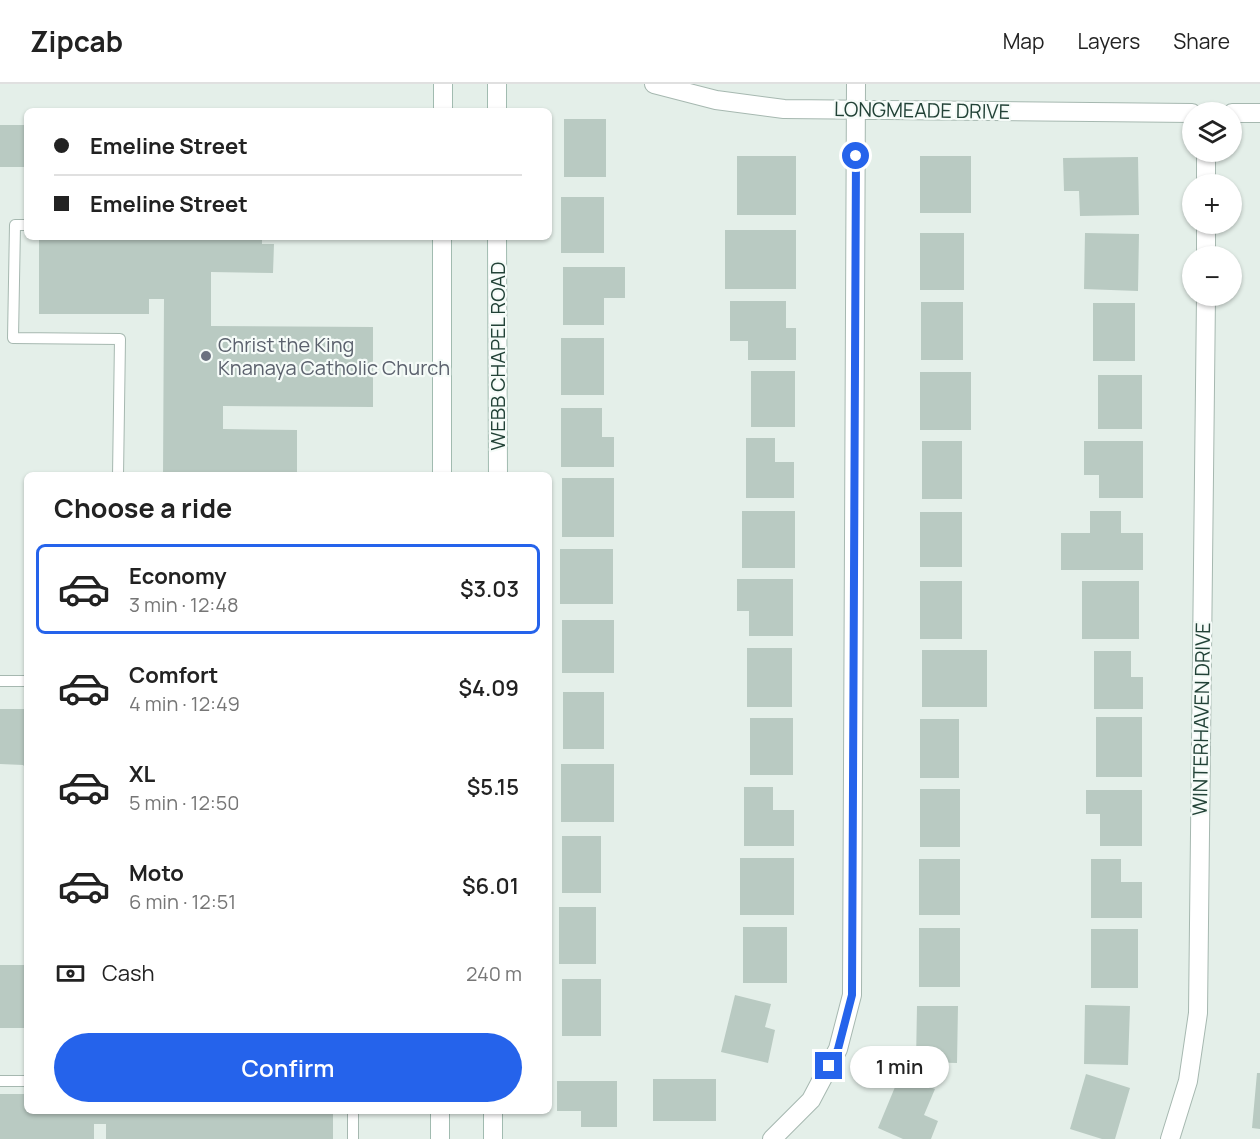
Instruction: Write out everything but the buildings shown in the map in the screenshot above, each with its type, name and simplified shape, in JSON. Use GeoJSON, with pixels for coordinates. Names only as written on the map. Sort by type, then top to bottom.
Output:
{"type":"FeatureCollection","features":[{"type":"Feature","properties":{"kind":"street"},"geometry":{"type":"LineString","coordinates":[[443,84],[443,108]]}},
{"type":"Feature","properties":{"kind":"street"},"geometry":{"type":"LineString","coordinates":[[496,84],[497,108]]}},
{"type":"Feature","properties":{"kind":"street","name":"LONGMEADE DRIVE"},"geometry":{"type":"LineString","coordinates":[[654,84],[716,100],[784,108],[1182,113]]}},
{"type":"Feature","properties":{"kind":"street"},"geometry":{"type":"LineString","coordinates":[[772,1139],[811,1100],[838,1049],[852,995],[856,84]]}},
{"type":"Feature","properties":{"kind":"street"},"geometry":{"type":"LineString","coordinates":[[1242,113],[1260,113]]}},
{"type":"Feature","properties":{"kind":"street"},"geometry":{"type":"LineString","coordinates":[[442,240],[442,472]]}},
{"type":"Feature","properties":{"kind":"street","name":"WEBB CHAPEL ROAD"},"geometry":{"type":"LineString","coordinates":[[497,240],[498,472]]}},
{"type":"Feature","properties":{"kind":"street","name":"WINTERHAVEN DRIVE"},"geometry":{"type":"LineString","coordinates":[[1170,1139],[1188,1082],[1198,1013],[1206,306]]}},
{"type":"Feature","properties":{"kind":"street"},"geometry":{"type":"LineString","coordinates":[[440,1114],[440,1139]]}},
{"type":"Feature","properties":{"kind":"street"},"geometry":{"type":"LineString","coordinates":[[493,1114],[493,1139]]}},
{"type":"Feature","properties":{"kind":"lane"},"geometry":{"type":"LineString","coordinates":[[24,225],[15,225],[14,338],[120,339],[118,472]]}},
{"type":"Feature","properties":{"kind":"lane"},"geometry":{"type":"LineString","coordinates":[[0,681],[24,681]]}},
{"type":"Feature","properties":{"kind":"lane"},"geometry":{"type":"LineString","coordinates":[[0,1081],[24,1081]]}},
{"type":"Feature","properties":{"kind":"lane"},"geometry":{"type":"LineString","coordinates":[[352,1139],[353,1114]]}},
{"type":"Feature","properties":{"kind":"place","name":"Christ the King Knanaya Catholic Church"},"geometry":{"type":"Point","coordinates":[206,356]}},
{"type":"Feature","properties":{"kind":"route"},"geometry":{"type":"LineString","coordinates":[[829,1066],[838,1049],[852,995],[856,156]]}}]}
